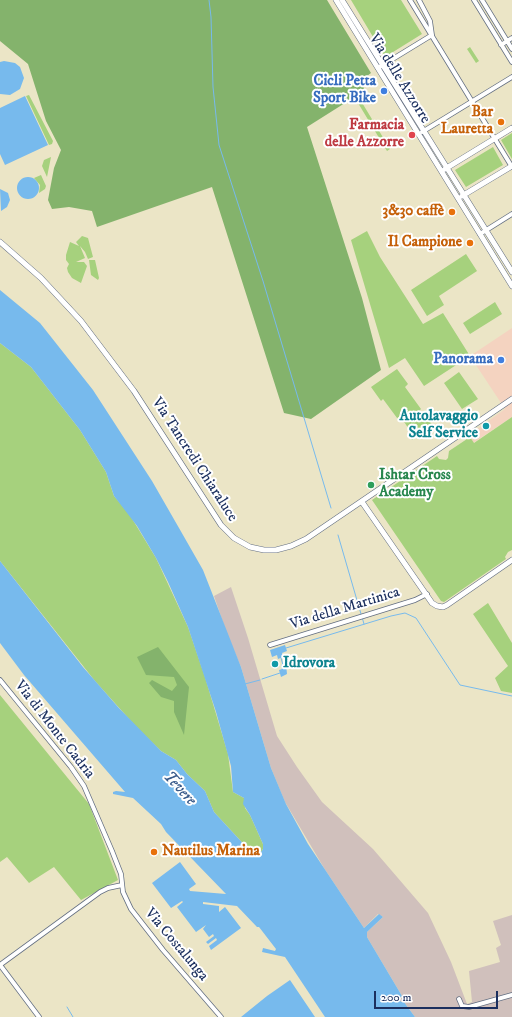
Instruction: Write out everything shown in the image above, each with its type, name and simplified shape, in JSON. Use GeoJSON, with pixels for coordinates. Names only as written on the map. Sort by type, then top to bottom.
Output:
{"type":"FeatureCollection","features":[{"type":"Feature","properties":{"kind":"street","name":"Via delle Azzorre"},"geometry":{"type":"LineString","coordinates":[[336,0],[512,286]]}},
{"type":"Feature","properties":{"kind":"street","name":"Via delle Azzorre"},"geometry":{"type":"LineString","coordinates":[[342,0],[512,272]]}},
{"type":"Feature","properties":{"kind":"street"},"geometry":{"type":"LineString","coordinates":[[410,0],[512,167],[458,199]]}},
{"type":"Feature","properties":{"kind":"street"},"geometry":{"type":"LineString","coordinates":[[419,0],[430,21],[432,35]]}},
{"type":"Feature","properties":{"kind":"street"},"geometry":{"type":"LineString","coordinates":[[474,0],[512,62]]}},
{"type":"Feature","properties":{"kind":"street"},"geometry":{"type":"LineString","coordinates":[[482,0],[512,49]]}},
{"type":"Feature","properties":{"kind":"street"},"geometry":{"type":"LineString","coordinates":[[378,68],[432,35]]}},
{"type":"Feature","properties":{"kind":"street"},"geometry":{"type":"LineString","coordinates":[[501,45],[512,38]]}},
{"type":"Feature","properties":{"kind":"street"},"geometry":{"type":"LineString","coordinates":[[418,134],[512,77]]}},
{"type":"Feature","properties":{"kind":"street"},"geometry":{"type":"LineString","coordinates":[[441,171],[512,128]]}},
{"type":"Feature","properties":{"kind":"street"},"geometry":{"type":"LineString","coordinates":[[480,234],[512,214]]}},
{"type":"Feature","properties":{"kind":"street","name":"Via Tancredi Chiaraluce"},"geometry":{"type":"LineString","coordinates":[[0,242],[55,292],[94,336],[148,411],[221,525],[239,542],[250,547],[264,550],[276,550],[291,546],[312,535],[412,469],[512,399]]}},
{"type":"Feature","properties":{"kind":"street","name":"Via della Martinica"},"geometry":{"type":"LineString","coordinates":[[362,502],[434,605],[444,606],[512,560]]}},
{"type":"Feature","properties":{"kind":"street","name":"Via della Martinica"},"geometry":{"type":"LineString","coordinates":[[270,644],[417,599],[427,594]]}},
{"type":"Feature","properties":{"kind":"street","name":"Via di Monte Cadria"},"geometry":{"type":"LineString","coordinates":[[0,680],[82,782],[110,845],[120,872],[122,884]]}},
{"type":"Feature","properties":{"kind":"street"},"geometry":{"type":"LineString","coordinates":[[39,1017],[0,965],[100,892],[122,884]]}},
{"type":"Feature","properties":{"kind":"street","name":"Via Costalunga"},"geometry":{"type":"LineString","coordinates":[[122,884],[127,903],[141,923],[221,1017]]}},
{"type":"Feature","properties":{"kind":"street"},"geometry":{"type":"LineString","coordinates":[[459,999],[462,1006],[469,1007],[512,995]]}},
{"type":"Feature","properties":{"kind":"shaded area"},"geometry":{"type":"Polygon","coordinates":[[[512,328],[512,417],[473,443],[469,435],[505,409],[470,356],[512,328]]]}},
{"type":"Feature","properties":{"kind":"shaded area"},"geometry":{"type":"Polygon","coordinates":[[[231,587],[277,736],[322,802],[373,849],[428,913],[451,962],[467,1004],[472,1002],[469,971],[500,962],[496,948],[501,945],[493,921],[512,915],[512,1017],[415,1017],[404,1002],[401,1003],[400,1000],[402,996],[367,937],[367,932],[383,917],[378,914],[364,928],[324,868],[285,802],[271,768],[241,667],[227,634],[214,596],[231,587]]]}},
{"type":"Feature","properties":{"kind":"green space"},"geometry":{"type":"Polygon","coordinates":[[[0,0],[327,0],[371,73],[363,79],[364,91],[307,127],[362,298],[381,370],[311,419],[284,413],[212,187],[97,227],[92,211],[69,207],[52,209],[48,200],[54,168],[61,150],[46,121],[28,64],[0,41],[0,0]]]}},
{"type":"Feature","properties":{"kind":"green space"},"geometry":{"type":"Polygon","coordinates":[[[351,0],[401,0],[422,34],[385,57],[351,0]]]}},
{"type":"Feature","properties":{"kind":"green space"},"geometry":{"type":"Polygon","coordinates":[[[470,47],[479,61],[476,63],[467,49],[470,47]]]}},
{"type":"Feature","properties":{"kind":"green space"},"geometry":{"type":"Polygon","coordinates":[[[29,95],[53,141],[52,144],[49,145],[26,96],[29,95]]]}},
{"type":"Feature","properties":{"kind":"green space"},"geometry":{"type":"Polygon","coordinates":[[[361,101],[390,149],[387,151],[358,103],[361,101]]]}},
{"type":"Feature","properties":{"kind":"green space"},"geometry":{"type":"Polygon","coordinates":[[[512,133],[512,159],[501,140],[512,133]]]}},
{"type":"Feature","properties":{"kind":"green space"},"geometry":{"type":"Polygon","coordinates":[[[493,147],[503,165],[466,187],[455,170],[493,147]]]}},
{"type":"Feature","properties":{"kind":"green space"},"geometry":{"type":"Polygon","coordinates":[[[51,157],[47,177],[42,166],[44,160],[51,157]]]}},
{"type":"Feature","properties":{"kind":"green space"},"geometry":{"type":"Polygon","coordinates":[[[41,175],[46,186],[45,189],[39,193],[40,185],[34,178],[41,175]]]}},
{"type":"Feature","properties":{"kind":"green space"},"geometry":{"type":"Polygon","coordinates":[[[367,231],[380,257],[423,324],[443,313],[470,356],[424,386],[405,358],[389,368],[351,240],[367,231]]]}},
{"type":"Feature","properties":{"kind":"green space"},"geometry":{"type":"Polygon","coordinates":[[[82,236],[88,238],[93,257],[88,259],[80,246],[85,258],[76,262],[84,262],[87,266],[81,283],[72,278],[68,272],[67,268],[69,264],[66,260],[66,255],[70,242],[79,246],[76,242],[82,236]]]}},
{"type":"Feature","properties":{"kind":"green space"},"geometry":{"type":"Polygon","coordinates":[[[466,254],[477,271],[439,296],[444,305],[427,316],[411,290],[466,254]]]}},
{"type":"Feature","properties":{"kind":"green space"},"geometry":{"type":"Polygon","coordinates":[[[89,260],[95,260],[99,278],[98,280],[91,275],[89,260]]]}},
{"type":"Feature","properties":{"kind":"green space"},"geometry":{"type":"Polygon","coordinates":[[[495,302],[502,314],[470,334],[463,323],[495,302]]]}},
{"type":"Feature","properties":{"kind":"green space"},"geometry":{"type":"Polygon","coordinates":[[[0,343],[31,367],[80,430],[106,472],[114,496],[128,512],[156,558],[188,627],[228,754],[233,792],[244,798],[245,808],[250,815],[263,844],[263,849],[261,852],[253,853],[250,851],[214,812],[205,791],[187,774],[176,760],[161,751],[139,730],[95,681],[0,561],[0,343]]]}},
{"type":"Feature","properties":{"kind":"green space"},"geometry":{"type":"Polygon","coordinates":[[[397,369],[408,384],[405,387],[421,409],[419,411],[425,421],[428,419],[433,426],[412,440],[408,433],[410,431],[403,420],[400,422],[383,399],[381,401],[371,387],[397,369]]]}},
{"type":"Feature","properties":{"kind":"green space"},"geometry":{"type":"Polygon","coordinates":[[[459,372],[478,399],[462,409],[444,383],[459,372]]]}},
{"type":"Feature","properties":{"kind":"green space"},"geometry":{"type":"Polygon","coordinates":[[[512,417],[512,550],[508,552],[505,557],[506,559],[444,602],[441,601],[372,500],[437,456],[439,459],[446,460],[448,458],[449,451],[470,437],[474,443],[512,417]]]}},
{"type":"Feature","properties":{"kind":"green space"},"geometry":{"type":"Polygon","coordinates":[[[488,603],[512,643],[512,693],[501,691],[495,678],[508,666],[473,614],[488,603]]]}},
{"type":"Feature","properties":{"kind":"green space"},"geometry":{"type":"Polygon","coordinates":[[[158,647],[189,687],[184,735],[174,712],[174,701],[161,697],[149,683],[152,680],[172,691],[177,685],[174,677],[146,675],[137,657],[158,647]]]}},
{"type":"Feature","properties":{"kind":"green space"},"geometry":{"type":"Polygon","coordinates":[[[0,695],[89,804],[118,880],[81,900],[54,867],[29,883],[7,857],[0,862],[0,695]]]}},
{"type":"Feature","properties":{"kind":"water"},"geometry":{"type":"Polygon","coordinates":[[[4,61],[15,63],[20,67],[24,78],[20,89],[10,95],[0,94],[0,62],[4,61]]]}},
{"type":"Feature","properties":{"kind":"water"},"geometry":{"type":"Polygon","coordinates":[[[25,96],[48,145],[5,165],[0,154],[0,108],[25,96]]]}},
{"type":"Feature","properties":{"kind":"water"},"geometry":{"type":"Polygon","coordinates":[[[28,177],[36,180],[39,188],[36,196],[28,199],[20,196],[17,188],[20,180],[28,177]]]}},
{"type":"Feature","properties":{"kind":"water"},"geometry":{"type":"Polygon","coordinates":[[[0,189],[8,193],[10,200],[7,207],[1,211],[0,189]]]}},
{"type":"Feature","properties":{"kind":"water","name":"Tevere"},"geometry":{"type":"Polygon","coordinates":[[[0,290],[40,323],[93,390],[152,481],[203,570],[241,667],[271,768],[286,804],[308,844],[364,928],[379,914],[383,917],[367,932],[367,937],[402,996],[399,999],[401,1002],[404,1002],[415,1017],[325,1017],[285,957],[262,952],[263,948],[275,951],[276,949],[259,927],[257,927],[237,906],[203,902],[203,904],[219,906],[219,912],[225,907],[241,928],[211,950],[209,946],[217,940],[216,938],[208,944],[206,942],[214,936],[213,934],[209,937],[203,929],[206,925],[196,932],[177,907],[183,902],[182,901],[171,908],[152,883],[180,862],[196,884],[189,889],[190,891],[226,894],[166,832],[161,824],[133,798],[113,794],[113,792],[116,791],[125,792],[24,675],[0,643],[0,561],[83,667],[118,707],[161,751],[176,760],[187,774],[205,791],[214,812],[250,851],[253,853],[261,852],[263,849],[263,844],[250,815],[243,804],[244,798],[233,792],[231,766],[216,712],[188,627],[168,582],[137,526],[114,496],[106,472],[80,430],[31,367],[0,343],[0,290]]]}},
{"type":"Feature","properties":{"kind":"water"},"geometry":{"type":"Polygon","coordinates":[[[285,645],[287,651],[282,653],[283,657],[278,659],[277,655],[272,657],[270,650],[285,645]]]}},
{"type":"Feature","properties":{"kind":"water"},"geometry":{"type":"Polygon","coordinates":[[[286,664],[287,674],[281,677],[279,670],[282,669],[281,665],[286,664]]]}},
{"type":"Feature","properties":{"kind":"water"},"geometry":{"type":"Polygon","coordinates":[[[290,980],[315,1017],[241,1017],[267,996],[290,980]]]}},
{"type":"Feature","properties":{"kind":"waterway"},"geometry":{"type":"LineString","coordinates":[[209,0],[211,17],[213,87],[219,145],[263,281],[331,508]]}},
{"type":"Feature","properties":{"kind":"waterway"},"geometry":{"type":"LineString","coordinates":[[338,535],[361,614]]}},
{"type":"Feature","properties":{"kind":"waterway"},"geometry":{"type":"LineString","coordinates":[[286,648],[405,613],[416,618],[460,685],[512,696]]}},
{"type":"Feature","properties":{"kind":"waterway"},"geometry":{"type":"LineString","coordinates":[[362,617],[364,624]]}},
{"type":"Feature","properties":{"kind":"waterway"},"geometry":{"type":"LineString","coordinates":[[281,658],[283,665]]}},
{"type":"Feature","properties":{"kind":"waterway"},"geometry":{"type":"LineString","coordinates":[[262,679],[280,673]]}},
{"type":"Feature","properties":{"kind":"waterway"},"geometry":{"type":"LineString","coordinates":[[245,684],[260,680]]}},
{"type":"Feature","properties":{"kind":"waterway"},"geometry":{"type":"LineString","coordinates":[[67,1007],[73,1017]]}},
{"type":"Feature","properties":{"kind":"place","name":"Cicli Petta Sport Bike"},"geometry":{"type":"Point","coordinates":[384,91]}},
{"type":"Feature","properties":{"kind":"place","name":"Bar Lauretta"},"geometry":{"type":"Point","coordinates":[501,122]}},
{"type":"Feature","properties":{"kind":"place","name":"Farmacia delle Azzorre"},"geometry":{"type":"Point","coordinates":[412,135]}},
{"type":"Feature","properties":{"kind":"place","name":"3&30 caffè"},"geometry":{"type":"Point","coordinates":[452,212]}},
{"type":"Feature","properties":{"kind":"place","name":"Il Campione"},"geometry":{"type":"Point","coordinates":[470,243]}},
{"type":"Feature","properties":{"kind":"place","name":"Panorama"},"geometry":{"type":"Point","coordinates":[501,360]}},
{"type":"Feature","properties":{"kind":"place","name":"Autolavaggio Self Service"},"geometry":{"type":"Point","coordinates":[486,426]}},
{"type":"Feature","properties":{"kind":"place","name":"Ishtar Cross Academy"},"geometry":{"type":"Point","coordinates":[371,485]}},
{"type":"Feature","properties":{"kind":"place","name":"Idrovora"},"geometry":{"type":"Point","coordinates":[275,664]}},
{"type":"Feature","properties":{"kind":"place","name":"Nautilus Marina"},"geometry":{"type":"Point","coordinates":[154,852]}}]}
